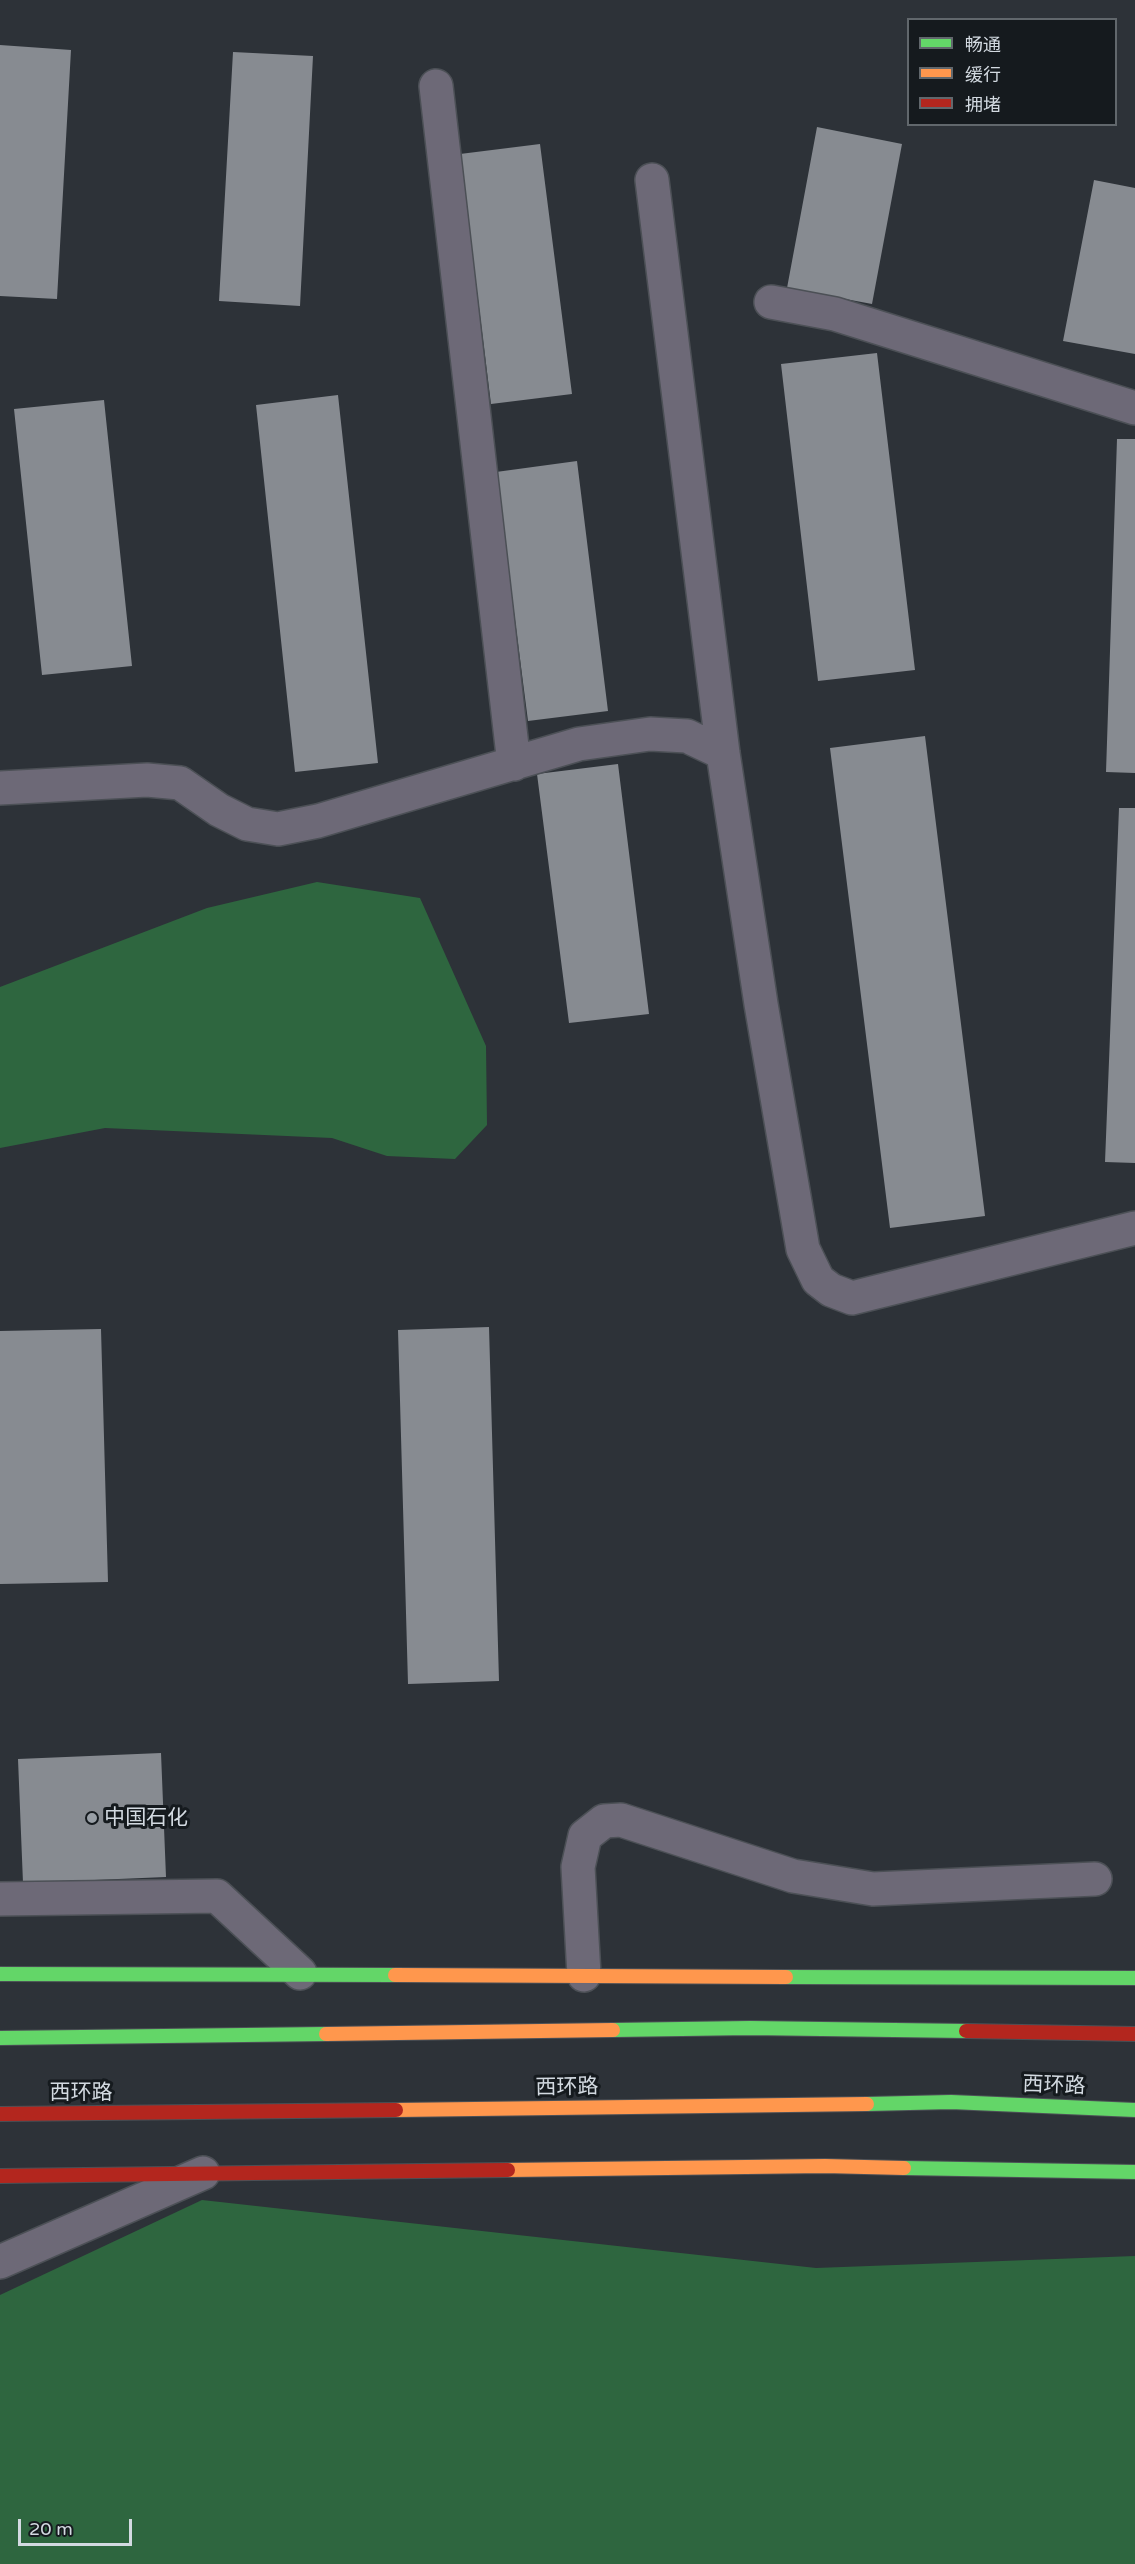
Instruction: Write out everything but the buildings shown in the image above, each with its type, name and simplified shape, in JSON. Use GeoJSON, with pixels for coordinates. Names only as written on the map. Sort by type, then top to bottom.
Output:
{"type":"FeatureCollection","features":[{"type":"Feature","properties":{"kind":"main road"},"geometry":{"type":"LineString","coordinates":[[0,1974],[300,1973],[1135,1978]]}},
{"type":"Feature","properties":{"kind":"main road"},"geometry":{"type":"LineString","coordinates":[[0,2037],[750,2028],[1135,2034]]}},
{"type":"Feature","properties":{"kind":"main road","name":"西环路"},"geometry":{"type":"LineString","coordinates":[[0,2114],[736,2107],[951,2102],[1135,2110]]}},
{"type":"Feature","properties":{"kind":"main road"},"geometry":{"type":"LineString","coordinates":[[0,2176],[825,2166],[1135,2172]]}},
{"type":"Feature","properties":{"kind":"street"},"geometry":{"type":"LineString","coordinates":[[436,86],[514,764]]}},
{"type":"Feature","properties":{"kind":"street"},"geometry":{"type":"LineString","coordinates":[[652,180],[723,753],[761,1004],[803,1249],[818,1280],[831,1290],[852,1298],[1135,1228]]}},
{"type":"Feature","properties":{"kind":"street"},"geometry":{"type":"LineString","coordinates":[[771,303],[835,314],[1135,408]]}},
{"type":"Feature","properties":{"kind":"street"},"geometry":{"type":"LineString","coordinates":[[0,788],[147,780],[180,783],[219,810],[247,824],[278,829],[318,821],[579,744],[650,734],[687,736],[723,753]]}},
{"type":"Feature","properties":{"kind":"street"},"geometry":{"type":"LineString","coordinates":[[584,1975],[578,1867],[585,1836],[604,1821],[621,1820],[793,1876],[873,1889],[1095,1879]]}},
{"type":"Feature","properties":{"kind":"street"},"geometry":{"type":"LineString","coordinates":[[0,1899],[217,1896],[300,1973]]}},
{"type":"Feature","properties":{"kind":"street"},"geometry":{"type":"LineString","coordinates":[[0,2262],[203,2173]]}},
{"type":"Feature","properties":{"kind":"green space"},"geometry":{"type":"Polygon","coordinates":[[[317,882],[420,898],[486,1046],[487,1125],[455,1159],[387,1156],[332,1138],[105,1128],[0,1148],[0,987],[207,908],[317,882]]]}},
{"type":"Feature","properties":{"kind":"green space"},"geometry":{"type":"Polygon","coordinates":[[[202,2200],[816,2268],[1135,2256],[1135,2564],[0,2564],[0,2295],[202,2200]]]}},
{"type":"Feature","properties":{"kind":"traffic: fast"},"geometry":{"type":"LineString","coordinates":[[0,1974],[395,1975]]}},
{"type":"Feature","properties":{"kind":"traffic: fast"},"geometry":{"type":"LineString","coordinates":[[786,1977],[1135,1978]]}},
{"type":"Feature","properties":{"kind":"traffic: fast"},"geometry":{"type":"LineString","coordinates":[[613,2030],[750,2028],[966,2031]]}},
{"type":"Feature","properties":{"kind":"traffic: fast"},"geometry":{"type":"LineString","coordinates":[[0,2038],[326,2034]]}},
{"type":"Feature","properties":{"kind":"traffic: fast"},"geometry":{"type":"LineString","coordinates":[[867,2104],[951,2102],[1135,2110]]}},
{"type":"Feature","properties":{"kind":"traffic: fast"},"geometry":{"type":"LineString","coordinates":[[904,2168],[1135,2172]]}},
{"type":"Feature","properties":{"kind":"traffic: slow"},"geometry":{"type":"LineString","coordinates":[[395,1975],[786,1977]]}},
{"type":"Feature","properties":{"kind":"traffic: slow"},"geometry":{"type":"LineString","coordinates":[[326,2034],[613,2030]]}},
{"type":"Feature","properties":{"kind":"traffic: slow"},"geometry":{"type":"LineString","coordinates":[[396,2110],[867,2104]]}},
{"type":"Feature","properties":{"kind":"traffic: slow"},"geometry":{"type":"LineString","coordinates":[[508,2170],[825,2166],[904,2168]]}},
{"type":"Feature","properties":{"kind":"traffic: jam"},"geometry":{"type":"LineString","coordinates":[[966,2031],[1135,2034]]}},
{"type":"Feature","properties":{"kind":"traffic: jam"},"geometry":{"type":"LineString","coordinates":[[0,2114],[396,2110]]}},
{"type":"Feature","properties":{"kind":"traffic: jam"},"geometry":{"type":"LineString","coordinates":[[0,2176],[508,2170]]}},
{"type":"Feature","properties":{"kind":"place","name":"中国石化"},"geometry":{"type":"Point","coordinates":[92,1818]}}]}
